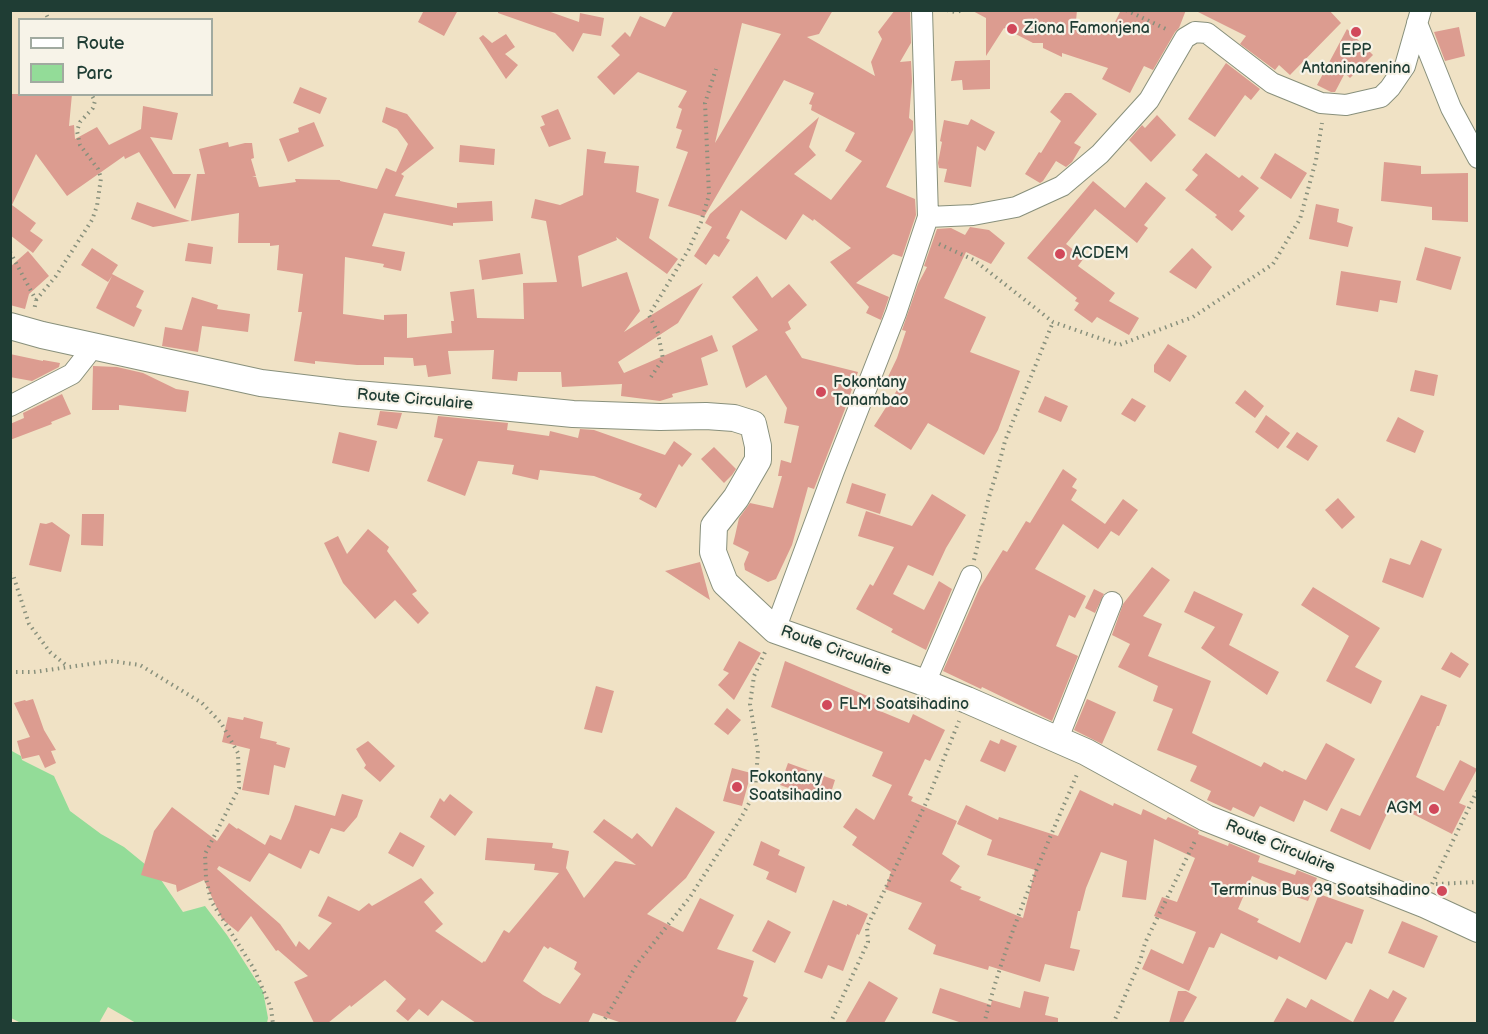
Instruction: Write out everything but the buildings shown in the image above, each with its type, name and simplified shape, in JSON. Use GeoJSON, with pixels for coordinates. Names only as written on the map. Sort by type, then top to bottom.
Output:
{"type":"FeatureCollection","features":[{"type":"Feature","properties":{"kind":"street"},"geometry":{"type":"LineString","coordinates":[[775,630],[896,313],[928,217],[922,10]]}},
{"type":"Feature","properties":{"kind":"street"},"geometry":{"type":"LineString","coordinates":[[928,217],[973,215],[1016,207],[1062,186],[1100,154],[1149,100],[1185,38],[1194,32],[1208,33],[1272,82],[1321,103],[1346,105],[1380,97],[1390,88],[1405,66],[1419,17]]}},
{"type":"Feature","properties":{"kind":"street"},"geometry":{"type":"LineString","coordinates":[[1419,17],[1451,108],[1478,158]]}},
{"type":"Feature","properties":{"kind":"street","name":"Route Circulaire"},"geometry":{"type":"LineString","coordinates":[[20,329],[261,383],[332,392],[573,414],[706,416],[734,418],[753,424],[758,446],[758,460],[736,498],[714,526],[713,552],[725,583],[775,630],[967,700],[1086,753],[1206,818],[1429,894],[1478,929]]}},
{"type":"Feature","properties":{"kind":"street"},"geometry":{"type":"LineString","coordinates":[[10,406],[72,374],[94,346]]}},
{"type":"Feature","properties":{"kind":"street"},"geometry":{"type":"LineString","coordinates":[[925,683],[971,576]]}},
{"type":"Feature","properties":{"kind":"street"},"geometry":{"type":"LineString","coordinates":[[1057,741],[1112,602]]}},
{"type":"Feature","properties":{"kind":"path"},"geometry":{"type":"LineString","coordinates":[[946,10],[955,12],[964,10]]}},
{"type":"Feature","properties":{"kind":"path"},"geometry":{"type":"LineString","coordinates":[[1126,10],[1185,38]]}},
{"type":"Feature","properties":{"kind":"path"},"geometry":{"type":"LineString","coordinates":[[651,377],[663,359],[658,333],[649,315],[689,249],[701,222],[709,195],[705,102],[716,69]]}},
{"type":"Feature","properties":{"kind":"path"},"geometry":{"type":"LineString","coordinates":[[20,329],[36,300],[56,276],[92,220],[97,206],[101,178],[98,169],[80,145],[77,131],[80,122],[93,108],[95,101],[92,96]]}},
{"type":"Feature","properties":{"kind":"path"},"geometry":{"type":"LineString","coordinates":[[921,237],[974,260],[1053,322],[1119,345],[1193,317],[1273,264],[1300,219],[1316,160],[1325,104]]}},
{"type":"Feature","properties":{"kind":"path"},"geometry":{"type":"LineString","coordinates":[[10,252],[36,300]]}},
{"type":"Feature","properties":{"kind":"path"},"geometry":{"type":"LineString","coordinates":[[971,576],[988,497],[1005,441],[1053,322]]}},
{"type":"Feature","properties":{"kind":"path"},"geometry":{"type":"LineString","coordinates":[[10,573],[13,575],[29,624],[50,652],[68,666]]}},
{"type":"Feature","properties":{"kind":"path"},"geometry":{"type":"LineString","coordinates":[[602,1023],[637,964],[690,897],[755,792],[758,751],[750,704],[754,676],[775,630]]}},
{"type":"Feature","properties":{"kind":"path"},"geometry":{"type":"LineString","coordinates":[[10,672],[34,672],[111,661],[140,664],[202,703],[221,723],[238,753],[239,788],[205,854],[206,878],[211,901],[254,969],[271,1008],[273,1023]]}},
{"type":"Feature","properties":{"kind":"path"},"geometry":{"type":"LineString","coordinates":[[830,1023],[868,942],[867,927],[926,803],[967,700]]}},
{"type":"Feature","properties":{"kind":"path"},"geometry":{"type":"LineString","coordinates":[[984,1023],[994,984],[1031,881],[1086,753]]}},
{"type":"Feature","properties":{"kind":"path"},"geometry":{"type":"LineString","coordinates":[[1429,894],[1478,789]]}},
{"type":"Feature","properties":{"kind":"path"},"geometry":{"type":"LineString","coordinates":[[1113,1023],[1140,961],[1145,943],[1206,818]]}},
{"type":"Feature","properties":{"kind":"path"},"geometry":{"type":"LineString","coordinates":[[1429,894],[1478,882]]}},
{"type":"Feature","properties":{"kind":"green space"},"geometry":{"type":"Polygon","coordinates":[[[10,750],[21,756],[22,760],[54,776],[70,811],[101,834],[124,847],[157,874],[183,912],[205,906],[227,935],[263,991],[267,1023],[136,1023],[108,1007],[99,1023],[21,1023],[11,1018],[10,750]]]}},
{"type":"Feature","properties":{"kind":"place","name":"Ziona Famonjena"},"geometry":{"type":"Point","coordinates":[1012,29]}},
{"type":"Feature","properties":{"kind":"place","name":"EPP Antaninarenina"},"geometry":{"type":"Point","coordinates":[1356,32]}},
{"type":"Feature","properties":{"kind":"place","name":"ACDEM"},"geometry":{"type":"Point","coordinates":[1060,254]}},
{"type":"Feature","properties":{"kind":"place","name":"Fokontany Tanambao"},"geometry":{"type":"Point","coordinates":[821,392]}},
{"type":"Feature","properties":{"kind":"place","name":"FLM Soatsihadino"},"geometry":{"type":"Point","coordinates":[827,705]}},
{"type":"Feature","properties":{"kind":"place","name":"Fokontany Soatsihadino"},"geometry":{"type":"Point","coordinates":[737,787]}},
{"type":"Feature","properties":{"kind":"place","name":"AGM"},"geometry":{"type":"Point","coordinates":[1434,809]}},
{"type":"Feature","properties":{"kind":"place","name":"Terminus Bus 39 Soatsihadino"},"geometry":{"type":"Point","coordinates":[1442,891]}}]}
